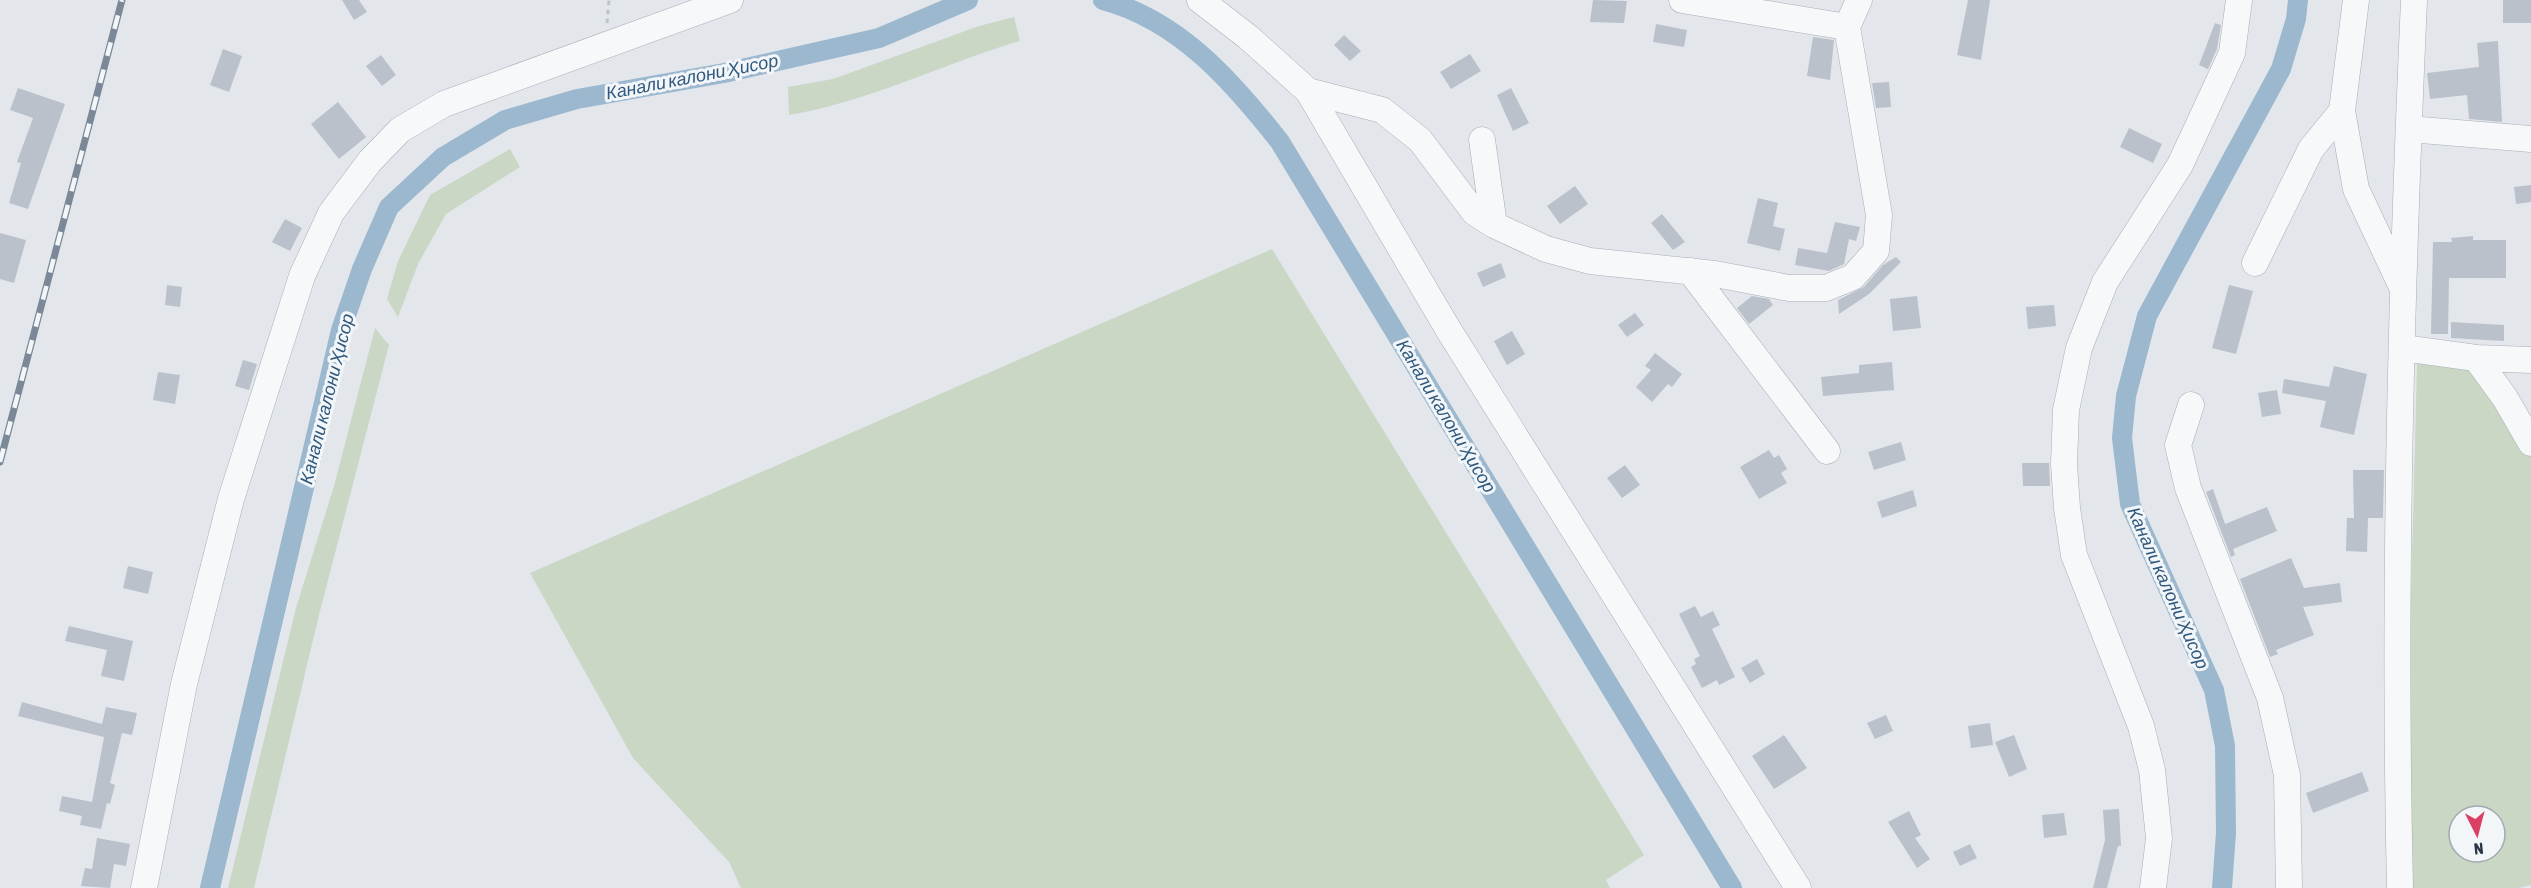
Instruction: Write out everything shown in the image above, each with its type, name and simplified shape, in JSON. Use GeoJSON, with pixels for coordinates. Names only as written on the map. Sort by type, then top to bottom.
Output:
{"type":"FeatureCollection","features":[{"type":"Feature","properties":{"kind":"street"},"geometry":{"type":"LineString","coordinates":[[144,888],[184,684],[231,499],[269,371],[302,276],[331,213],[370,160],[400,130],[444,104],[730,0]]}},
{"type":"Feature","properties":{"kind":"street"},"geometry":{"type":"LineString","coordinates":[[1200,0],[1248,37],[1308,91],[1448,329],[1798,888]]}},
{"type":"Feature","properties":{"kind":"street"},"geometry":{"type":"LineString","coordinates":[[1682,0],[1847,27]]}},
{"type":"Feature","properties":{"kind":"street"},"geometry":{"type":"LineString","coordinates":[[1308,91],[1382,110],[1420,140],[1474,212],[1494,225],[1546,249],[1590,261],[1690,271],[1789,288],[1826,288],[1853,277],[1876,251],[1879,215],[1847,27],[1859,0]]}},
{"type":"Feature","properties":{"kind":"street"},"geometry":{"type":"LineString","coordinates":[[2153,888],[2159,838],[2152,770],[2141,726],[2074,555],[2067,508],[2064,464],[2066,410],[2079,348],[2105,282],[2180,165],[2232,53],[2239,0]]}},
{"type":"Feature","properties":{"kind":"street"},"geometry":{"type":"LineString","coordinates":[[2356,0],[2342,111],[2356,189],[2404,293]]}},
{"type":"Feature","properties":{"kind":"street"},"geometry":{"type":"LineString","coordinates":[[2400,888],[2396,726],[2404,293],[2414,0]]}},
{"type":"Feature","properties":{"kind":"street"},"geometry":{"type":"LineString","coordinates":[[2255,263],[2311,149],[2342,111]]}},
{"type":"Feature","properties":{"kind":"street"},"geometry":{"type":"LineString","coordinates":[[2409,129],[2531,139]]}},
{"type":"Feature","properties":{"kind":"street"},"geometry":{"type":"LineString","coordinates":[[1482,140],[1494,225]]}},
{"type":"Feature","properties":{"kind":"street"},"geometry":{"type":"LineString","coordinates":[[1690,271],[1827,451]]}},
{"type":"Feature","properties":{"kind":"street"},"geometry":{"type":"LineString","coordinates":[[2403,348],[2483,358],[2531,360]]}},
{"type":"Feature","properties":{"kind":"street"},"geometry":{"type":"LineString","coordinates":[[2483,358],[2531,373]]}},
{"type":"Feature","properties":{"kind":"street"},"geometry":{"type":"LineString","coordinates":[[2483,358],[2531,443]]}},
{"type":"Feature","properties":{"kind":"street"},"geometry":{"type":"LineString","coordinates":[[2191,405],[2178,445],[2188,489],[2270,698],[2284,764],[2290,845],[2289,888]]}},
{"type":"Feature","properties":{"kind":"green space"},"geometry":{"type":"Polygon","coordinates":[[[1014,17],[1020,41],[877,92],[789,115],[788,87],[833,79],[979,26],[1014,17]]]}},
{"type":"Feature","properties":{"kind":"green space"},"geometry":{"type":"Polygon","coordinates":[[[510,149],[520,167],[446,214],[418,264],[398,317],[387,299],[398,261],[430,195],[510,149]]]}},
{"type":"Feature","properties":{"kind":"green space"},"geometry":{"type":"Polygon","coordinates":[[[1272,249],[1644,855],[1606,880],[1610,888],[741,888],[729,862],[633,758],[530,573],[1272,249]]]}},
{"type":"Feature","properties":{"kind":"green space"},"geometry":{"type":"Polygon","coordinates":[[[375,328],[389,345],[319,615],[254,888],[228,888],[296,608],[334,486],[375,328]]]}},
{"type":"Feature","properties":{"kind":"green space"},"geometry":{"type":"Polygon","coordinates":[[[2427,359],[2476,370],[2531,452],[2531,885],[2518,888],[2410,888],[2408,720],[2417,364],[2427,359]]]}},
{"type":"Feature","properties":{"kind":"building"},"geometry":{"type":"Polygon","coordinates":[[[342,0],[359,0],[367,12],[354,20],[342,0]]]}},
{"type":"Feature","properties":{"kind":"building"},"geometry":{"type":"Polygon","coordinates":[[[1593,0],[1627,1],[1624,23],[1590,22],[1593,0]]]}},
{"type":"Feature","properties":{"kind":"building"},"geometry":{"type":"Polygon","coordinates":[[[1968,0],[1990,0],[1981,60],[1957,55],[1968,0]]]}},
{"type":"Feature","properties":{"kind":"building"},"geometry":{"type":"Polygon","coordinates":[[[2503,0],[2531,0],[2531,23],[2503,23],[2503,0]]]}},
{"type":"Feature","properties":{"kind":"building"},"geometry":{"type":"Polygon","coordinates":[[[2215,23],[2221,25],[2217,49],[2208,69],[2199,65],[2215,23]]]}},
{"type":"Feature","properties":{"kind":"building"},"geometry":{"type":"Polygon","coordinates":[[[1656,24],[1687,30],[1684,47],[1653,42],[1656,24]]]}},
{"type":"Feature","properties":{"kind":"building"},"geometry":{"type":"Polygon","coordinates":[[[1344,35],[1361,51],[1350,61],[1334,45],[1344,35]]]}},
{"type":"Feature","properties":{"kind":"building"},"geometry":{"type":"Polygon","coordinates":[[[1813,37],[1834,40],[1830,80],[1807,76],[1813,37]]]}},
{"type":"Feature","properties":{"kind":"building"},"geometry":{"type":"Polygon","coordinates":[[[2498,41],[2502,122],[2469,119],[2467,95],[2430,99],[2427,73],[2479,67],[2477,43],[2498,41]]]}},
{"type":"Feature","properties":{"kind":"building"},"geometry":{"type":"Polygon","coordinates":[[[223,49],[242,56],[229,92],[210,85],[223,49]]]}},
{"type":"Feature","properties":{"kind":"building"},"geometry":{"type":"Polygon","coordinates":[[[1470,54],[1481,71],[1451,89],[1440,72],[1470,54]]]}},
{"type":"Feature","properties":{"kind":"building"},"geometry":{"type":"Polygon","coordinates":[[[381,55],[396,75],[382,86],[366,66],[381,55]]]}},
{"type":"Feature","properties":{"kind":"building"},"geometry":{"type":"Polygon","coordinates":[[[1889,82],[1891,107],[1876,108],[1872,83],[1889,82]]]}},
{"type":"Feature","properties":{"kind":"building"},"geometry":{"type":"Polygon","coordinates":[[[18,88],[65,104],[28,209],[9,203],[21,163],[17,162],[33,118],[10,110],[18,88]]]}},
{"type":"Feature","properties":{"kind":"building"},"geometry":{"type":"Polygon","coordinates":[[[1511,88],[1529,123],[1513,131],[1497,95],[1511,88]]]}},
{"type":"Feature","properties":{"kind":"building"},"geometry":{"type":"Polygon","coordinates":[[[338,102],[366,137],[339,159],[311,124],[338,102]]]}},
{"type":"Feature","properties":{"kind":"building"},"geometry":{"type":"Polygon","coordinates":[[[2129,128],[2162,144],[2153,163],[2120,147],[2129,128]]]}},
{"type":"Feature","properties":{"kind":"building"},"geometry":{"type":"Polygon","coordinates":[[[2531,185],[2531,202],[2516,204],[2514,187],[2531,185]]]}},
{"type":"Feature","properties":{"kind":"building"},"geometry":{"type":"Polygon","coordinates":[[[1575,186],[1588,204],[1560,224],[1547,206],[1575,186]]]}},
{"type":"Feature","properties":{"kind":"building"},"geometry":{"type":"Polygon","coordinates":[[[1758,198],[1778,203],[1773,226],[1785,229],[1780,251],[1747,243],[1758,198]]]}},
{"type":"Feature","properties":{"kind":"building"},"geometry":{"type":"Polygon","coordinates":[[[1662,214],[1685,242],[1673,250],[1651,223],[1662,214]]]}},
{"type":"Feature","properties":{"kind":"building"},"geometry":{"type":"Polygon","coordinates":[[[285,219],[302,228],[290,251],[272,242],[285,219]]]}},
{"type":"Feature","properties":{"kind":"building"},"geometry":{"type":"Polygon","coordinates":[[[1835,222],[1860,227],[1856,241],[1849,239],[1844,264],[1829,271],[1795,265],[1798,248],[1827,253],[1835,222]]]}},
{"type":"Feature","properties":{"kind":"building"},"geometry":{"type":"Polygon","coordinates":[[[0,233],[26,240],[14,283],[0,279],[0,233]]]}},
{"type":"Feature","properties":{"kind":"building"},"geometry":{"type":"Polygon","coordinates":[[[2473,236],[2473,240],[2506,240],[2506,278],[2449,278],[2448,334],[2431,334],[2433,242],[2452,242],[2451,238],[2473,236]]]}},
{"type":"Feature","properties":{"kind":"building"},"geometry":{"type":"Polygon","coordinates":[[[1896,257],[1901,262],[1869,294],[1839,314],[1838,300],[1864,287],[1883,265],[1896,257]]]}},
{"type":"Feature","properties":{"kind":"building"},"geometry":{"type":"Polygon","coordinates":[[[1501,263],[1506,277],[1483,287],[1477,273],[1501,263]]]}},
{"type":"Feature","properties":{"kind":"building"},"geometry":{"type":"Polygon","coordinates":[[[167,285],[182,287],[180,307],[165,305],[167,285]]]}},
{"type":"Feature","properties":{"kind":"building"},"geometry":{"type":"Polygon","coordinates":[[[2229,285],[2253,291],[2236,354],[2212,348],[2229,285]]]}},
{"type":"Feature","properties":{"kind":"building"},"geometry":{"type":"Polygon","coordinates":[[[1752,296],[1769,299],[1773,305],[1749,324],[1737,308],[1752,296]]]}},
{"type":"Feature","properties":{"kind":"building"},"geometry":{"type":"Polygon","coordinates":[[[1917,296],[1921,328],[1893,331],[1890,299],[1917,296]]]}},
{"type":"Feature","properties":{"kind":"building"},"geometry":{"type":"Polygon","coordinates":[[[2054,305],[2056,326],[2028,329],[2026,307],[2054,305]]]}},
{"type":"Feature","properties":{"kind":"building"},"geometry":{"type":"Polygon","coordinates":[[[1635,313],[1644,325],[1627,337],[1618,325],[1635,313]]]}},
{"type":"Feature","properties":{"kind":"building"},"geometry":{"type":"Polygon","coordinates":[[[2451,322],[2504,325],[2504,341],[2451,338],[2451,322]]]}},
{"type":"Feature","properties":{"kind":"building"},"geometry":{"type":"Polygon","coordinates":[[[1512,331],[1525,354],[1507,365],[1494,341],[1512,331]]]}},
{"type":"Feature","properties":{"kind":"building"},"geometry":{"type":"Polygon","coordinates":[[[1655,353],[1682,374],[1672,387],[1668,384],[1652,402],[1636,387],[1651,370],[1645,366],[1655,353]]]}},
{"type":"Feature","properties":{"kind":"building"},"geometry":{"type":"Polygon","coordinates":[[[243,360],[257,364],[249,390],[235,386],[243,360]]]}},
{"type":"Feature","properties":{"kind":"building"},"geometry":{"type":"Polygon","coordinates":[[[1892,362],[1894,390],[1823,396],[1821,377],[1859,373],[1859,365],[1892,362]]]}},
{"type":"Feature","properties":{"kind":"building"},"geometry":{"type":"Polygon","coordinates":[[[2334,366],[2367,374],[2354,435],[2320,427],[2326,401],[2282,393],[2284,379],[2329,387],[2334,366]]]}},
{"type":"Feature","properties":{"kind":"building"},"geometry":{"type":"Polygon","coordinates":[[[158,372],[180,375],[175,404],[153,400],[158,372]]]}},
{"type":"Feature","properties":{"kind":"building"},"geometry":{"type":"Polygon","coordinates":[[[2277,390],[2281,414],[2262,417],[2258,393],[2277,390]]]}},
{"type":"Feature","properties":{"kind":"building"},"geometry":{"type":"Polygon","coordinates":[[[1901,442],[1906,460],[1874,470],[1868,452],[1901,442]]]}},
{"type":"Feature","properties":{"kind":"building"},"geometry":{"type":"Polygon","coordinates":[[[1769,450],[1774,458],[1779,455],[1787,469],[1781,473],[1787,483],[1759,499],[1740,467],[1769,450]]]}},
{"type":"Feature","properties":{"kind":"building"},"geometry":{"type":"Polygon","coordinates":[[[2022,463],[2049,463],[2050,486],[2023,486],[2022,463]]]}},
{"type":"Feature","properties":{"kind":"building"},"geometry":{"type":"Polygon","coordinates":[[[1625,465],[1640,485],[1622,498],[1607,478],[1625,465]]]}},
{"type":"Feature","properties":{"kind":"building"},"geometry":{"type":"Polygon","coordinates":[[[2353,470],[2384,470],[2383,518],[2368,518],[2367,552],[2346,551],[2347,518],[2354,518],[2353,470]]]}},
{"type":"Feature","properties":{"kind":"building"},"geometry":{"type":"Polygon","coordinates":[[[2213,489],[2225,524],[2267,507],[2277,531],[2233,549],[2235,555],[2231,557],[2206,492],[2213,489]]]}},
{"type":"Feature","properties":{"kind":"building"},"geometry":{"type":"Polygon","coordinates":[[[1913,490],[1917,506],[1882,518],[1877,502],[1913,490]]]}},
{"type":"Feature","properties":{"kind":"building"},"geometry":{"type":"Polygon","coordinates":[[[2291,558],[2304,588],[2340,583],[2342,602],[2303,607],[2314,635],[2276,650],[2278,654],[2270,657],[2240,579],[2291,558]]]}},
{"type":"Feature","properties":{"kind":"building"},"geometry":{"type":"Polygon","coordinates":[[[128,566],[153,572],[148,594],[123,588],[128,566]]]}},
{"type":"Feature","properties":{"kind":"building"},"geometry":{"type":"Polygon","coordinates":[[[1695,606],[1701,617],[1713,611],[1720,625],[1712,629],[1735,677],[1719,685],[1717,680],[1702,688],[1691,667],[1696,664],[1694,659],[1700,656],[1679,614],[1695,606]]]}},
{"type":"Feature","properties":{"kind":"building"},"geometry":{"type":"Polygon","coordinates":[[[69,626],[133,641],[124,681],[101,676],[107,650],[65,641],[69,626]]]}},
{"type":"Feature","properties":{"kind":"building"},"geometry":{"type":"Polygon","coordinates":[[[1757,659],[1765,674],[1750,683],[1741,668],[1757,659]]]}},
{"type":"Feature","properties":{"kind":"building"},"geometry":{"type":"Polygon","coordinates":[[[22,702],[102,724],[106,707],[137,713],[132,735],[122,733],[110,783],[115,785],[110,804],[107,803],[101,829],[80,825],[82,816],[59,811],[62,796],[92,802],[104,737],[18,716],[22,702]]]}},
{"type":"Feature","properties":{"kind":"building"},"geometry":{"type":"Polygon","coordinates":[[[1886,715],[1893,731],[1875,739],[1867,723],[1886,715]]]}},
{"type":"Feature","properties":{"kind":"building"},"geometry":{"type":"Polygon","coordinates":[[[1990,723],[1993,745],[1971,748],[1968,726],[1990,723]]]}},
{"type":"Feature","properties":{"kind":"building"},"geometry":{"type":"Polygon","coordinates":[[[1784,735],[1807,768],[1774,789],[1752,756],[1784,735]]]}},
{"type":"Feature","properties":{"kind":"building"},"geometry":{"type":"Polygon","coordinates":[[[2014,735],[2027,769],[2009,777],[1995,742],[2014,735]]]}},
{"type":"Feature","properties":{"kind":"building"},"geometry":{"type":"Polygon","coordinates":[[[2362,772],[2369,791],[2313,813],[2306,793],[2362,772]]]}},
{"type":"Feature","properties":{"kind":"building"},"geometry":{"type":"Polygon","coordinates":[[[2119,809],[2121,846],[2118,846],[2107,888],[2093,888],[2105,840],[2103,810],[2119,809]]]}},
{"type":"Feature","properties":{"kind":"building"},"geometry":{"type":"Polygon","coordinates":[[[1909,811],[1921,835],[1915,838],[1930,859],[1917,868],[1888,822],[1909,811]]]}},
{"type":"Feature","properties":{"kind":"building"},"geometry":{"type":"Polygon","coordinates":[[[2064,813],[2067,835],[2044,838],[2042,815],[2064,813]]]}},
{"type":"Feature","properties":{"kind":"building"},"geometry":{"type":"Polygon","coordinates":[[[97,838],[130,844],[126,866],[114,864],[110,888],[81,886],[85,868],[92,869],[97,838]]]}},
{"type":"Feature","properties":{"kind":"building"},"geometry":{"type":"Polygon","coordinates":[[[1970,844],[1977,858],[1960,866],[1953,852],[1970,844]]]}},
{"type":"Feature","properties":{"kind":"waterway","name":"Канали калони Ҳисор"},"geometry":{"type":"LineString","coordinates":[[210,888],[341,330],[362,269],[389,207],[443,157],[505,120],[577,99],[724,73],[879,38],[968,0]]}},
{"type":"Feature","properties":{"kind":"waterway","name":"Канали калони Ҳисор"},"geometry":{"type":"LineString","coordinates":[[1103,0],[1130,9],[1180,38],[1223,76],[1280,142],[1732,888]]}},
{"type":"Feature","properties":{"kind":"waterway","name":"Канали калони Ҳисор"},"geometry":{"type":"LineString","coordinates":[[2222,888],[2226,833],[2225,746],[2214,690],[2130,504],[2122,438],[2126,396],[2147,316],[2281,69],[2296,19],[2298,0]]}},
{"type":"Feature","properties":{"kind":"railway"},"geometry":{"type":"LineString","coordinates":[[0,462],[122,0]]}}]}
